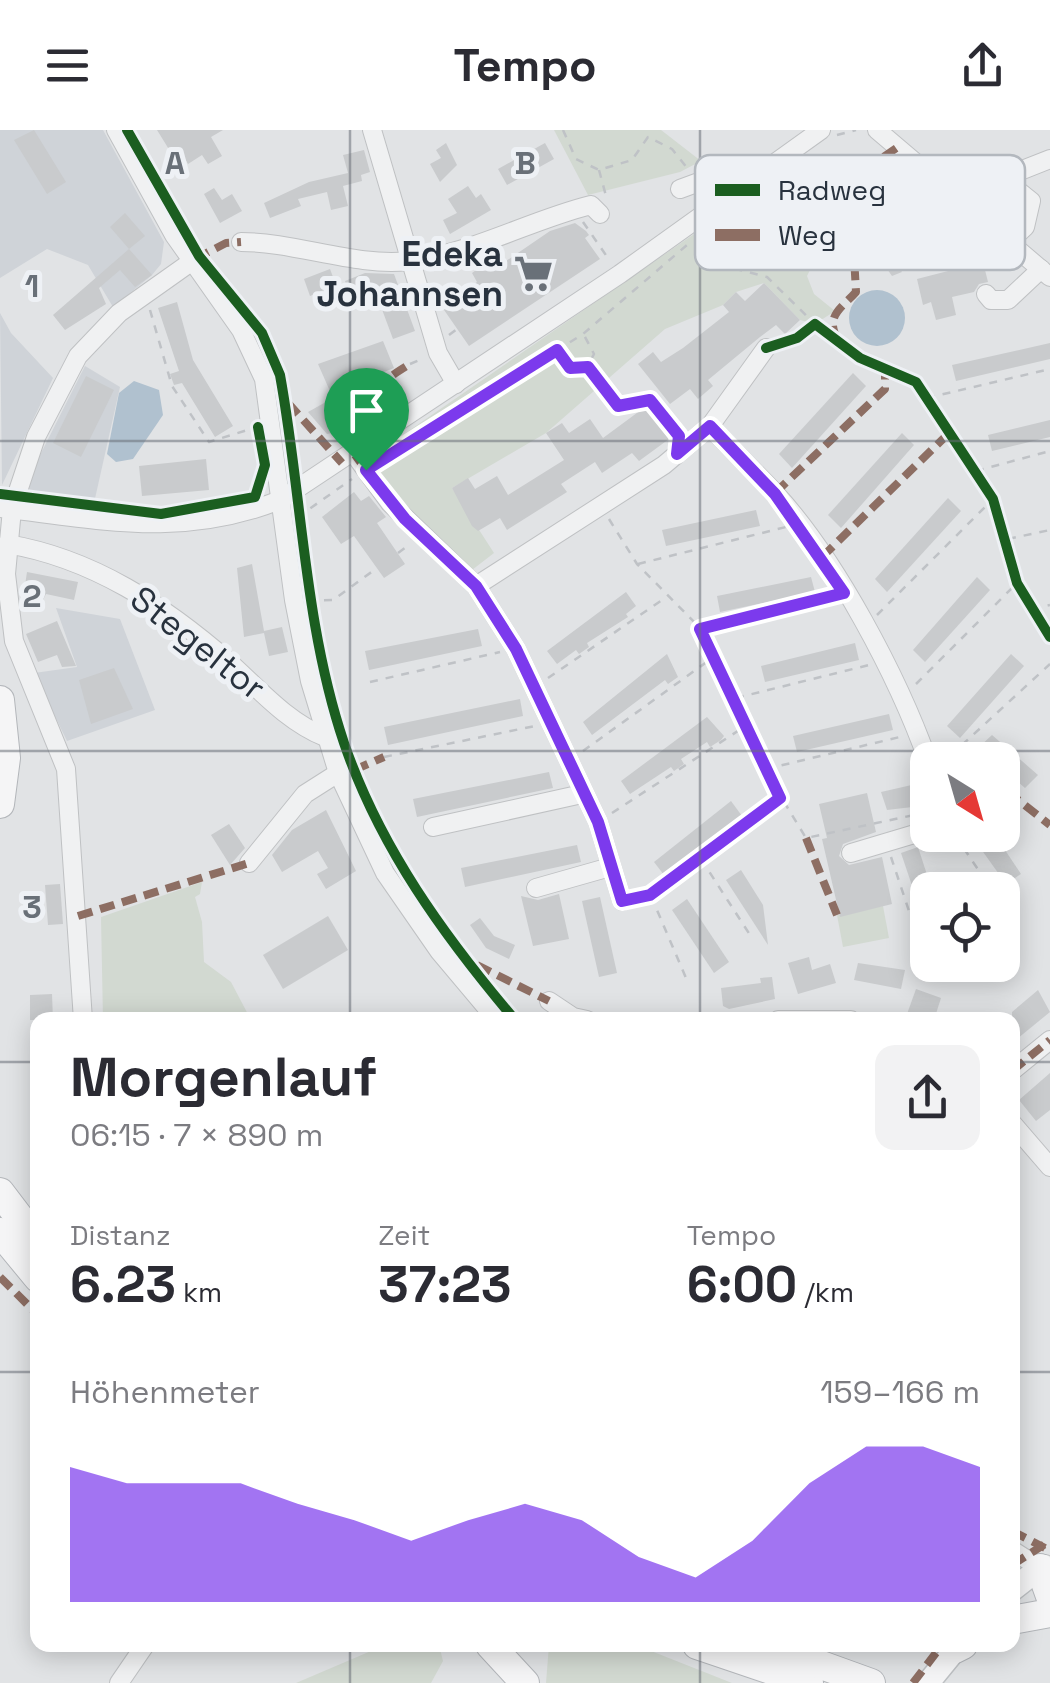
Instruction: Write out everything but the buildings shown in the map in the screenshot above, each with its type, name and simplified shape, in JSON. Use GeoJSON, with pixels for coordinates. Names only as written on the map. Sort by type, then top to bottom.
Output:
{"type":"FeatureCollection","features":[{"type":"Feature","properties":{"kind":"highway"},"geometry":{"type":"LineString","coordinates":[[0,700],[6,758],[0,804]]}},
{"type":"Feature","properties":{"kind":"highway"},"geometry":{"type":"LineString","coordinates":[[0,1192],[30,1231]]}},
{"type":"Feature","properties":{"kind":"highway"},"geometry":{"type":"LineString","coordinates":[[0,1232],[30,1268]]}},
{"type":"Feature","properties":{"kind":"highway"},"geometry":{"type":"LineString","coordinates":[[1047,1568],[1050,1596]]}},
{"type":"Feature","properties":{"kind":"highway"},"geometry":{"type":"LineString","coordinates":[[1020,1619],[1050,1614]]}},
{"type":"Feature","properties":{"kind":"highway"},"geometry":{"type":"LineString","coordinates":[[496,1652],[525,1683]]}},
{"type":"Feature","properties":{"kind":"highway"},"geometry":{"type":"LineString","coordinates":[[521,1652],[525,1683]]}},
{"type":"Feature","properties":{"kind":"highway"},"geometry":{"type":"LineString","coordinates":[[718,1652],[809,1683]]}},
{"type":"Feature","properties":{"kind":"highway"},"geometry":{"type":"LineString","coordinates":[[785,1652],[871,1683]]}},
{"type":"Feature","properties":{"kind":"main road"},"geometry":{"type":"LineString","coordinates":[[1020,1584],[1047,1568]]}},
{"type":"Feature","properties":{"kind":"street"},"geometry":{"type":"LineString","coordinates":[[372,130],[438,353],[456,384]]}},
{"type":"Feature","properties":{"kind":"street"},"geometry":{"type":"LineString","coordinates":[[786,155],[821,130]]}},
{"type":"Feature","properties":{"kind":"street"},"geometry":{"type":"LineString","coordinates":[[877,130],[908,155]]}},
{"type":"Feature","properties":{"kind":"street"},"geometry":{"type":"LineString","coordinates":[[111,133],[191,262],[241,330],[264,379],[294,600],[325,737],[338,773],[385,873],[439,952],[490,1012]]}},
{"type":"Feature","properties":{"kind":"street"},"geometry":{"type":"LineString","coordinates":[[1025,169],[1050,159]]}},
{"type":"Feature","properties":{"kind":"street"},"geometry":{"type":"LineString","coordinates":[[680,189],[695,183]]}},
{"type":"Feature","properties":{"kind":"street"},"geometry":{"type":"LineString","coordinates":[[1025,196],[1031,201],[1025,227]]}},
{"type":"Feature","properties":{"kind":"street"},"geometry":{"type":"LineString","coordinates":[[241,242],[410,261],[527,230],[591,205],[594,220]]}},
{"type":"Feature","properties":{"kind":"street"},"geometry":{"type":"LineString","coordinates":[[6,508],[156,526],[230,516],[280,500],[360,462],[456,384],[695,220]]}},
{"type":"Feature","properties":{"kind":"street"},"geometry":{"type":"LineString","coordinates":[[986,294],[991,300],[1008,300],[1046,273],[1025,253]]}},
{"type":"Feature","properties":{"kind":"street"},"geometry":{"type":"LineString","coordinates":[[81,1012],[66,769],[14,641],[6,508],[58,390],[100,330],[191,262]]}},
{"type":"Feature","properties":{"kind":"street"},"geometry":{"type":"LineString","coordinates":[[476,586],[677,454],[710,426],[766,348]]}},
{"type":"Feature","properties":{"kind":"street"},"geometry":{"type":"LineString","coordinates":[[710,426],[799,524],[844,593],[903,697],[921,742]]}},
{"type":"Feature","properties":{"kind":"street"},"geometry":{"type":"LineString","coordinates":[[360,462],[405,519],[476,586],[516,649],[598,822],[622,901]]}},
{"type":"Feature","properties":{"kind":"street","name":"Stegeltor"},"geometry":{"type":"LineString","coordinates":[[7,544],[29,547],[128,585],[198,635],[300,727],[325,737]]}},
{"type":"Feature","properties":{"kind":"street"},"geometry":{"type":"LineString","coordinates":[[249,863],[305,794],[338,773]]}},
{"type":"Feature","properties":{"kind":"street"},"geometry":{"type":"LineString","coordinates":[[433,827],[582,794]]}},
{"type":"Feature","properties":{"kind":"street"},"geometry":{"type":"LineString","coordinates":[[851,853],[910,837]]}},
{"type":"Feature","properties":{"kind":"street"},"geometry":{"type":"LineString","coordinates":[[536,888],[610,868]]}},
{"type":"Feature","properties":{"kind":"street"},"geometry":{"type":"LineString","coordinates":[[548,1001],[565,1012]]}},
{"type":"Feature","properties":{"kind":"street"},"geometry":{"type":"LineString","coordinates":[[1020,1065],[1050,1040]]}},
{"type":"Feature","properties":{"kind":"street"},"geometry":{"type":"LineString","coordinates":[[1020,1132],[1050,1167]]}},
{"type":"Feature","properties":{"kind":"street"},"geometry":{"type":"LineString","coordinates":[[1020,1554],[1047,1568]]}},
{"type":"Feature","properties":{"kind":"street"},"geometry":{"type":"LineString","coordinates":[[119,1683],[140,1652]]}},
{"type":"Feature","properties":{"kind":"path"},"geometry":{"type":"LineString","coordinates":[[562,130],[576,159],[599,170],[632,160],[648,138],[649,130]]}},
{"type":"Feature","properties":{"kind":"path"},"geometry":{"type":"LineString","coordinates":[[648,138],[672,149],[695,177]]}},
{"type":"Feature","properties":{"kind":"path"},"geometry":{"type":"LineString","coordinates":[[599,170],[594,220],[620,274]]}},
{"type":"Feature","properties":{"kind":"path"},"geometry":{"type":"LineString","coordinates":[[574,209],[594,220]]}},
{"type":"Feature","properties":{"kind":"path"},"geometry":{"type":"LineString","coordinates":[[300,520],[360,462],[583,334],[684,249],[695,234]]}},
{"type":"Feature","properties":{"kind":"path"},"geometry":{"type":"LineString","coordinates":[[740,270],[767,277],[815,324]]}},
{"type":"Feature","properties":{"kind":"path"},"geometry":{"type":"LineString","coordinates":[[145,294],[172,386],[209,442],[258,427]]}},
{"type":"Feature","properties":{"kind":"path"},"geometry":{"type":"LineString","coordinates":[[583,334],[594,354],[588,367]]}},
{"type":"Feature","properties":{"kind":"path"},"geometry":{"type":"LineString","coordinates":[[557,350],[570,368],[588,367]]}},
{"type":"Feature","properties":{"kind":"path"},"geometry":{"type":"LineString","coordinates":[[588,367],[618,406],[650,400],[679,436],[677,454]]}},
{"type":"Feature","properties":{"kind":"path"},"geometry":{"type":"LineString","coordinates":[[927,398],[1050,369]]}},
{"type":"Feature","properties":{"kind":"path"},"geometry":{"type":"LineString","coordinates":[[976,471],[1050,451]]}},
{"type":"Feature","properties":{"kind":"path"},"geometry":{"type":"LineString","coordinates":[[864,628],[993,499]]}},
{"type":"Feature","properties":{"kind":"path"},"geometry":{"type":"LineString","coordinates":[[601,506],[636,564],[700,629],[716,655],[764,770],[806,838],[910,816]]}},
{"type":"Feature","properties":{"kind":"path"},"geometry":{"type":"LineString","coordinates":[[636,564],[799,524]]}},
{"type":"Feature","properties":{"kind":"path"},"geometry":{"type":"LineString","coordinates":[[1008,540],[1050,530]]}},
{"type":"Feature","properties":{"kind":"path"},"geometry":{"type":"LineString","coordinates":[[314,601],[333,600],[377,568]]}},
{"type":"Feature","properties":{"kind":"path"},"geometry":{"type":"LineString","coordinates":[[903,697],[1017,583]]}},
{"type":"Feature","properties":{"kind":"path"},"geometry":{"type":"LineString","coordinates":[[700,629],[844,593]]}},
{"type":"Feature","properties":{"kind":"path"},"geometry":{"type":"LineString","coordinates":[[534,687],[667,597]]}},
{"type":"Feature","properties":{"kind":"path"},"geometry":{"type":"LineString","coordinates":[[1032,609],[1050,605]]}},
{"type":"Feature","properties":{"kind":"path"},"geometry":{"type":"LineString","coordinates":[[370,682],[516,649]]}},
{"type":"Feature","properties":{"kind":"path"},"geometry":{"type":"LineString","coordinates":[[568,762],[716,655]]}},
{"type":"Feature","properties":{"kind":"path"},"geometry":{"type":"LineString","coordinates":[[734,698],[882,661]]}},
{"type":"Feature","properties":{"kind":"path"},"geometry":{"type":"LineString","coordinates":[[965,742],[1050,664]]}},
{"type":"Feature","properties":{"kind":"path"},"geometry":{"type":"LineString","coordinates":[[384,757],[552,722]]}},
{"type":"Feature","properties":{"kind":"path"},"geometry":{"type":"LineString","coordinates":[[598,822],[745,726]]}},
{"type":"Feature","properties":{"kind":"path"},"geometry":{"type":"LineString","coordinates":[[764,770],[917,732]]}},
{"type":"Feature","properties":{"kind":"path"},"geometry":{"type":"LineString","coordinates":[[622,901],[650,895],[780,798]]}},
{"type":"Feature","properties":{"kind":"path"},"geometry":{"type":"LineString","coordinates":[[888,845],[909,910]]}},
{"type":"Feature","properties":{"kind":"path"},"geometry":{"type":"LineString","coordinates":[[700,858],[752,938]]}},
{"type":"Feature","properties":{"kind":"path"},"geometry":{"type":"LineString","coordinates":[[650,895],[686,978]]}},
{"type":"Feature","properties":{"kind":"shaded area"},"geometry":{"type":"Polygon","coordinates":[[[0,130],[103,130],[164,242],[161,264],[152,275],[113,307],[88,265],[47,249],[0,278],[0,130]]]}},
{"type":"Feature","properties":{"kind":"shaded area"},"geometry":{"type":"Polygon","coordinates":[[[554,130],[661,130],[695,156],[695,164],[680,172],[588,195],[554,130]]]}},
{"type":"Feature","properties":{"kind":"shaded area"},"geometry":{"type":"Polygon","coordinates":[[[695,233],[695,270],[810,270],[807,276],[814,294],[835,311],[815,324],[800,320],[764,283],[736,292],[723,305],[665,329],[546,433],[452,488],[494,553],[472,570],[411,513],[377,470],[378,452],[695,233]]]}},
{"type":"Feature","properties":{"kind":"shaded area"},"geometry":{"type":"Polygon","coordinates":[[[0,313],[11,333],[53,378],[2,485],[0,313]]]}},
{"type":"Feature","properties":{"kind":"shaded area"},"geometry":{"type":"Polygon","coordinates":[[[85,366],[120,387],[94,503],[28,492],[34,467],[85,366]]]}},
{"type":"Feature","properties":{"kind":"shaded area"},"geometry":{"type":"Polygon","coordinates":[[[56,608],[120,619],[155,710],[67,741],[34,673],[77,667],[56,608]]]}},
{"type":"Feature","properties":{"kind":"shaded area"},"geometry":{"type":"Polygon","coordinates":[[[202,882],[200,894],[195,897],[202,922],[204,962],[231,982],[247,1012],[103,1012],[101,917],[202,882]]]}},
{"type":"Feature","properties":{"kind":"shaded area"},"geometry":{"type":"Polygon","coordinates":[[[883,906],[889,938],[843,947],[837,915],[883,906]]]}},
{"type":"Feature","properties":{"kind":"shaded area"},"geometry":{"type":"Polygon","coordinates":[[[369,1652],[441,1652],[443,1661],[431,1683],[296,1683],[369,1652]]]}},
{"type":"Feature","properties":{"kind":"shaded area"},"geometry":{"type":"Polygon","coordinates":[[[548,1652],[654,1652],[732,1683],[546,1683],[548,1652]]]}},
{"type":"Feature","properties":{"kind":"water"},"geometry":{"type":"Polygon","coordinates":[[[877,290],[897,298],[905,318],[897,338],[877,346],[857,338],[849,318],[857,298],[877,290]]]}},
{"type":"Feature","properties":{"kind":"water"},"geometry":{"type":"Polygon","coordinates":[[[134,381],[159,390],[163,415],[133,459],[116,462],[107,454],[119,393],[134,381]]]}},
{"type":"Feature","properties":{"kind":"marked path"},"geometry":{"type":"LineString","coordinates":[[886,155],[898,147]]}},
{"type":"Feature","properties":{"kind":"marked path"},"geometry":{"type":"LineString","coordinates":[[195,259],[226,243],[241,242]]}},
{"type":"Feature","properties":{"kind":"marked path"},"geometry":{"type":"LineString","coordinates":[[838,340],[834,318],[856,292],[855,270]]}},
{"type":"Feature","properties":{"kind":"marked path"},"geometry":{"type":"LineString","coordinates":[[370,413],[383,384],[410,364]]}},
{"type":"Feature","properties":{"kind":"marked path"},"geometry":{"type":"LineString","coordinates":[[775,493],[885,389],[885,367]]}},
{"type":"Feature","properties":{"kind":"marked path"},"geometry":{"type":"LineString","coordinates":[[386,378],[403,420]]}},
{"type":"Feature","properties":{"kind":"marked path"},"geometry":{"type":"LineString","coordinates":[[288,403],[342,463]]}},
{"type":"Feature","properties":{"kind":"marked path"},"geometry":{"type":"LineString","coordinates":[[367,446],[370,416]]}},
{"type":"Feature","properties":{"kind":"marked path"},"geometry":{"type":"LineString","coordinates":[[822,557],[948,434]]}},
{"type":"Feature","properties":{"kind":"marked path"},"geometry":{"type":"LineString","coordinates":[[355,455],[390,503],[439,551]]}},
{"type":"Feature","properties":{"kind":"marked path"},"geometry":{"type":"LineString","coordinates":[[354,770],[384,757]]}},
{"type":"Feature","properties":{"kind":"marked path"},"geometry":{"type":"LineString","coordinates":[[1020,801],[1050,825]]}},
{"type":"Feature","properties":{"kind":"marked path"},"geometry":{"type":"LineString","coordinates":[[806,838],[837,915]]}},
{"type":"Feature","properties":{"kind":"marked path"},"geometry":{"type":"LineString","coordinates":[[78,916],[249,863]]}},
{"type":"Feature","properties":{"kind":"marked path"},"geometry":{"type":"LineString","coordinates":[[477,965],[549,1001]]}},
{"type":"Feature","properties":{"kind":"marked path"},"geometry":{"type":"LineString","coordinates":[[1020,1064],[1050,1040]]}},
{"type":"Feature","properties":{"kind":"marked path"},"geometry":{"type":"LineString","coordinates":[[0,1277],[30,1307]]}},
{"type":"Feature","properties":{"kind":"marked path"},"geometry":{"type":"LineString","coordinates":[[1020,1535],[1045,1548]]}},
{"type":"Feature","properties":{"kind":"marked path"},"geometry":{"type":"LineString","coordinates":[[1020,1560],[1050,1541]]}},
{"type":"Feature","properties":{"kind":"marked path"},"geometry":{"type":"LineString","coordinates":[[913,1683],[937,1652]]}},
{"type":"Feature","properties":{"kind":"cycle path"},"geometry":{"type":"LineString","coordinates":[[127,130],[199,256],[262,333],[280,375],[320,653],[344,743],[359,782],[416,889],[508,1012]]}},
{"type":"Feature","properties":{"kind":"cycle path"},"geometry":{"type":"LineString","coordinates":[[766,348],[797,338],[815,324],[860,358],[916,382],[993,499],[1017,583],[1050,637]]}},
{"type":"Feature","properties":{"kind":"cycle path"},"geometry":{"type":"LineString","coordinates":[[0,494],[161,514],[255,497],[265,465],[258,427]]}},
{"type":"Feature","properties":{"kind":"place","name":"Edeka Johannsen"},"geometry":{"type":"Point","coordinates":[533,274]}},
{"type":"Feature","properties":{"kind":"route"},"geometry":{"type":"LineString","coordinates":[[557,350],[566,366],[588,367],[618,406],[650,400],[679,436],[677,454],[710,426],[775,494],[844,593],[700,629],[716,655],[764,770],[780,798],[650,895],[622,901],[598,822],[516,649],[476,586],[405,519],[366,470],[557,350]]}}]}
